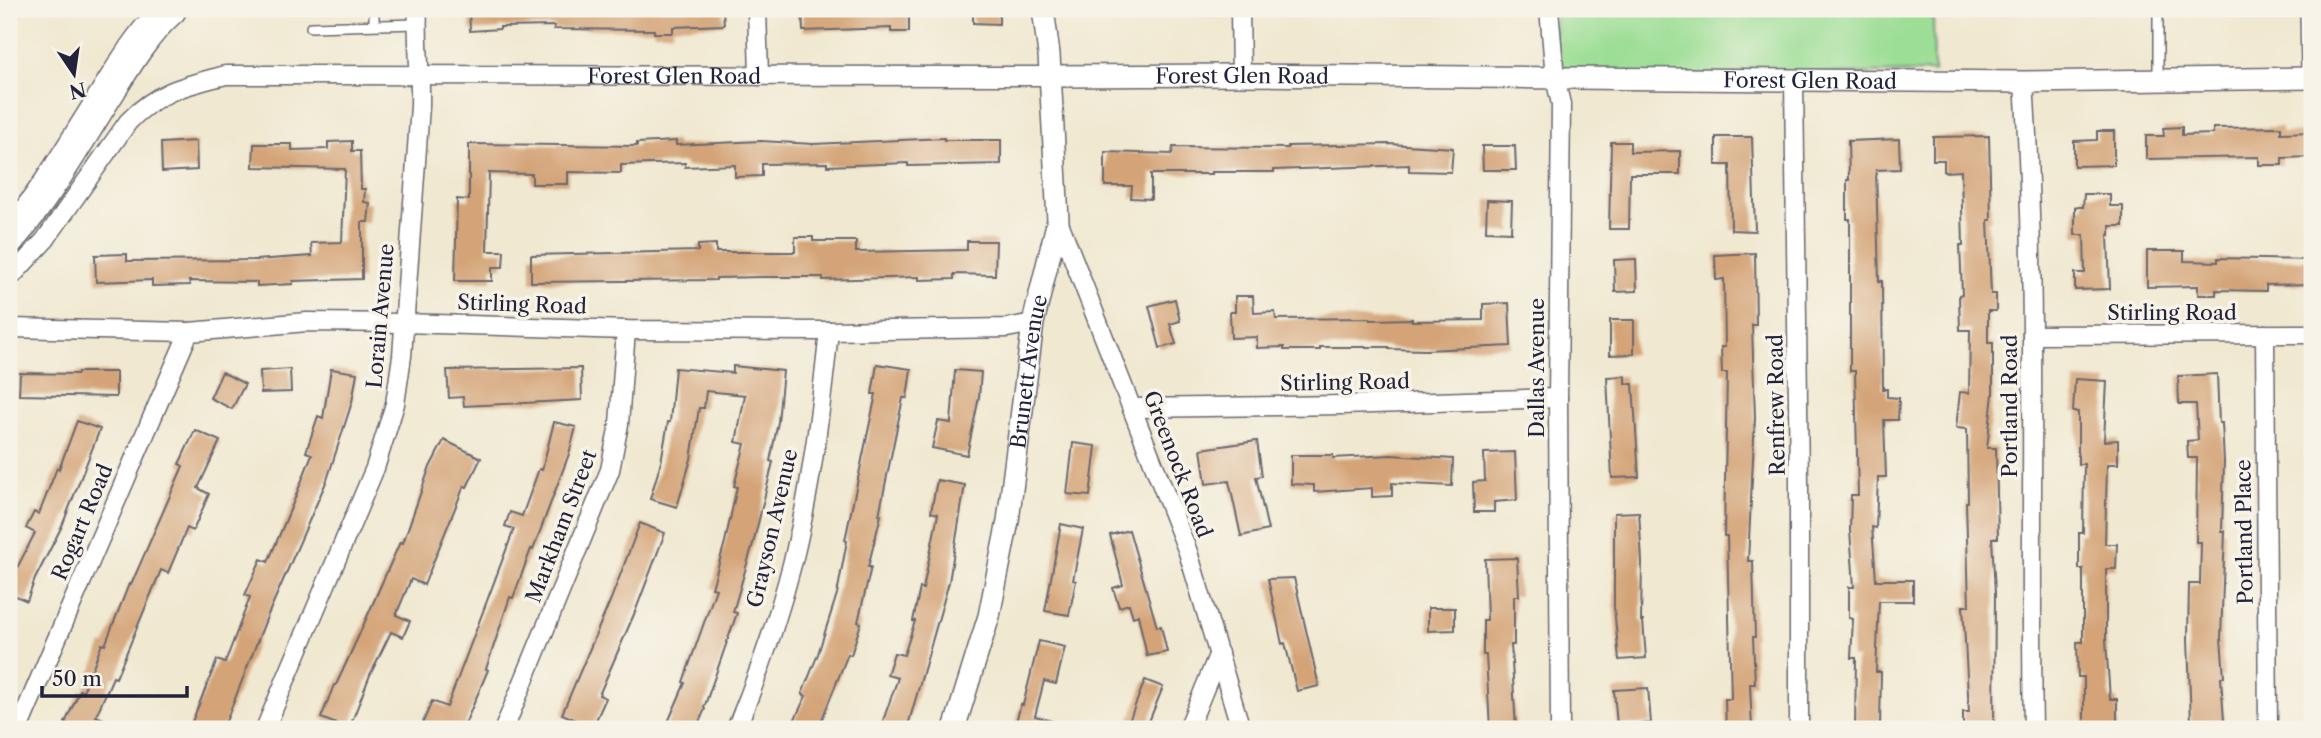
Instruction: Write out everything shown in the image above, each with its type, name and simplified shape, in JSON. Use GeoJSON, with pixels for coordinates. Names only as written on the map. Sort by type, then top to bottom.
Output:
{"type":"FeatureCollection","features":[{"type":"Feature","properties":{"kind":"highway"},"geometry":{"type":"LineString","coordinates":[[9,238],[53,180],[135,48],[170,9]]}},
{"type":"Feature","properties":{"kind":"street"},"geometry":{"type":"LineString","coordinates":[[757,9],[758,76]]}},
{"type":"Feature","properties":{"kind":"street","name":"Brunett Avenue"},"geometry":{"type":"LineString","coordinates":[[954,729],[989,616],[1008,521],[1033,323],[1058,220],[1050,76],[1043,9]]}},
{"type":"Feature","properties":{"kind":"street"},"geometry":{"type":"LineString","coordinates":[[1240,9],[1241,75]]}},
{"type":"Feature","properties":{"kind":"street","name":"Dallas Avenue"},"geometry":{"type":"LineString","coordinates":[[1549,9],[1560,104],[1560,729]]}},
{"type":"Feature","properties":{"kind":"street","name":"Lorain Avenue"},"geometry":{"type":"LineString","coordinates":[[265,729],[375,468],[395,404],[402,356],[421,76],[417,58],[418,16]]}},
{"type":"Feature","properties":{"kind":"street","name":"Forest Glen Road"},"geometry":{"type":"LineString","coordinates":[[9,279],[45,240],[128,122],[142,107],[173,89],[226,75],[1241,75],[2025,82],[2309,78]]}},
{"type":"Feature","properties":{"kind":"street","name":"Renfrew Road"},"geometry":{"type":"LineString","coordinates":[[1794,81],[1800,729]]}},
{"type":"Feature","properties":{"kind":"street","name":"Portland Road"},"geometry":{"type":"LineString","coordinates":[[2025,82],[2032,335],[2033,729]]}},
{"type":"Feature","properties":{"kind":"street","name":"Greenock Road"},"geometry":{"type":"LineString","coordinates":[[1058,220],[1188,552],[1241,729]]}},
{"type":"Feature","properties":{"kind":"street","name":"Stirling Road"},"geometry":{"type":"LineString","coordinates":[[9,328],[189,332],[307,322],[626,330],[829,331],[1007,328],[1033,323]]}},
{"type":"Feature","properties":{"kind":"street","name":"Markham Street"},"geometry":{"type":"LineString","coordinates":[[504,729],[610,470],[619,424],[626,330]]}},
{"type":"Feature","properties":{"kind":"street","name":"Grayson Avenue"},"geometry":{"type":"LineString","coordinates":[[736,729],[754,683],[794,557],[810,476],[829,331]]}},
{"type":"Feature","properties":{"kind":"street","name":"Rogart Road"},"geometry":{"type":"LineString","coordinates":[[18,729],[189,332]]}},
{"type":"Feature","properties":{"kind":"street","name":"Portland Place"},"geometry":{"type":"LineString","coordinates":[[2265,334],[2268,729]]}},
{"type":"Feature","properties":{"kind":"street","name":"Stirling Road"},"geometry":{"type":"LineString","coordinates":[[2032,335],[2312,334]]}},
{"type":"Feature","properties":{"kind":"street","name":"Stirling Road"},"geometry":{"type":"LineString","coordinates":[[1133,408],[1558,398]]}},
{"type":"Feature","properties":{"kind":"street"},"geometry":{"type":"LineString","coordinates":[[1188,729],[1219,653]]}},
{"type":"Feature","properties":{"kind":"lane"},"geometry":{"type":"LineString","coordinates":[[374,9],[374,25]]}},
{"type":"Feature","properties":{"kind":"lane"},"geometry":{"type":"LineString","coordinates":[[2158,9],[2158,81]]}},
{"type":"Feature","properties":{"kind":"lane"},"geometry":{"type":"LineString","coordinates":[[2305,9],[2309,78]]}},
{"type":"Feature","properties":{"kind":"lane"},"geometry":{"type":"LineString","coordinates":[[311,27],[374,25],[418,16]]}},
{"type":"Feature","properties":{"kind":"green space"},"geometry":{"type":"Polygon","coordinates":[[[1555,9],[1933,9],[1934,72],[1555,78],[1555,9]]]}},
{"type":"Feature","properties":{"kind":"building"},"geometry":{"type":"Polygon","coordinates":[[[469,9],[723,9],[724,25],[673,27],[673,33],[654,33],[654,30],[554,29],[554,26],[500,27],[470,31],[469,9]]]}},
{"type":"Feature","properties":{"kind":"building"},"geometry":{"type":"Polygon","coordinates":[[[802,9],[909,9],[909,32],[891,32],[891,28],[803,31],[802,9]]]}},
{"type":"Feature","properties":{"kind":"building"},"geometry":{"type":"Polygon","coordinates":[[[973,9],[999,9],[999,24],[973,23],[973,9]]]}},
{"type":"Feature","properties":{"kind":"building"},"geometry":{"type":"Polygon","coordinates":[[[2182,127],[2182,135],[2213,134],[2213,128],[2281,127],[2281,133],[2312,132],[2312,157],[2282,158],[2282,165],[2259,165],[2259,157],[2146,159],[2146,136],[2164,136],[2163,128],[2182,127]]]}},
{"type":"Feature","properties":{"kind":"building"},"geometry":{"type":"Polygon","coordinates":[[[2097,131],[2114,131],[2114,165],[2074,166],[2074,141],[2097,140],[2097,131]]]}},
{"type":"Feature","properties":{"kind":"building"},"geometry":{"type":"Polygon","coordinates":[[[1989,136],[1991,294],[1996,294],[1996,311],[1988,311],[1988,343],[1993,343],[1993,394],[1987,448],[1996,448],[1998,538],[1992,538],[1995,592],[1994,729],[1963,729],[1963,712],[1969,712],[1963,606],[1969,606],[1967,429],[1956,428],[1960,392],[1969,393],[1970,330],[1960,330],[1960,245],[1963,245],[1961,171],[1944,172],[1944,160],[1933,160],[1933,137],[1989,136]]]}},
{"type":"Feature","properties":{"kind":"building"},"geometry":{"type":"Polygon","coordinates":[[[1716,137],[1752,137],[1755,231],[1731,230],[1730,165],[1716,165],[1716,137]]]}},
{"type":"Feature","properties":{"kind":"building"},"geometry":{"type":"Polygon","coordinates":[[[944,138],[1001,140],[1001,164],[762,164],[762,176],[735,177],[735,165],[621,165],[621,173],[568,172],[568,184],[532,184],[532,174],[489,173],[487,251],[504,251],[503,267],[492,267],[492,281],[455,281],[457,199],[469,200],[469,144],[637,146],[637,143],[676,141],[676,145],[761,141],[813,144],[944,138]]]}},
{"type":"Feature","properties":{"kind":"building"},"geometry":{"type":"Polygon","coordinates":[[[1899,139],[1900,169],[1876,170],[1879,282],[1882,281],[1883,389],[1887,389],[1887,397],[1899,398],[1898,420],[1884,420],[1886,477],[1878,477],[1876,528],[1872,527],[1876,580],[1913,580],[1913,601],[1879,601],[1876,672],[1881,672],[1880,729],[1855,729],[1856,658],[1851,658],[1853,619],[1849,618],[1849,587],[1854,587],[1850,530],[1851,495],[1858,495],[1855,371],[1850,371],[1848,141],[1899,139]]]}},
{"type":"Feature","properties":{"kind":"building"},"geometry":{"type":"Polygon","coordinates":[[[196,141],[197,170],[162,172],[161,143],[196,141]]]}},
{"type":"Feature","properties":{"kind":"building"},"geometry":{"type":"Polygon","coordinates":[[[352,141],[352,151],[360,151],[364,202],[370,203],[368,222],[362,222],[362,279],[293,281],[293,284],[257,286],[257,282],[189,281],[190,285],[152,286],[152,280],[96,282],[95,255],[127,254],[127,261],[255,260],[312,256],[311,243],[342,242],[345,169],[253,167],[254,144],[292,144],[292,150],[328,149],[328,142],[352,141]]]}},
{"type":"Feature","properties":{"kind":"building"},"geometry":{"type":"Polygon","coordinates":[[[1611,142],[1630,142],[1630,152],[1680,151],[1680,174],[1630,174],[1629,229],[1609,229],[1611,142]]]}},
{"type":"Feature","properties":{"kind":"building"},"geometry":{"type":"Polygon","coordinates":[[[1389,144],[1453,148],[1451,172],[1409,171],[1409,165],[1274,172],[1151,174],[1151,199],[1131,198],[1132,186],[1105,186],[1105,152],[1172,154],[1173,147],[1288,148],[1389,144]]]}},
{"type":"Feature","properties":{"kind":"building"},"geometry":{"type":"Polygon","coordinates":[[[1482,146],[1515,146],[1516,170],[1483,170],[1482,146]]]}},
{"type":"Feature","properties":{"kind":"building"},"geometry":{"type":"Polygon","coordinates":[[[2084,194],[2110,194],[2110,206],[2123,206],[2123,226],[2110,226],[2108,235],[2110,289],[2075,290],[2075,273],[2085,273],[2084,235],[2075,235],[2075,207],[2083,207],[2084,194]]]}},
{"type":"Feature","properties":{"kind":"building"},"geometry":{"type":"Polygon","coordinates":[[[1487,200],[1512,201],[1511,232],[1486,231],[1487,200]]]}},
{"type":"Feature","properties":{"kind":"building"},"geometry":{"type":"Polygon","coordinates":[[[795,237],[813,237],[813,241],[856,241],[856,252],[967,250],[967,241],[996,241],[995,275],[954,274],[954,279],[919,280],[919,277],[823,280],[823,277],[762,277],[531,282],[531,255],[698,251],[698,245],[716,244],[716,252],[795,252],[795,237]]]}},
{"type":"Feature","properties":{"kind":"building"},"geometry":{"type":"Polygon","coordinates":[[[2147,251],[2184,251],[2184,261],[2218,262],[2218,258],[2312,260],[2312,284],[2266,285],[2266,291],[2216,290],[2216,295],[2198,295],[2198,286],[2147,287],[2147,251]]]}},
{"type":"Feature","properties":{"kind":"building"},"geometry":{"type":"Polygon","coordinates":[[[1755,253],[1756,325],[1752,325],[1755,418],[1748,561],[1753,561],[1755,684],[1750,684],[1752,729],[1726,729],[1725,699],[1731,699],[1727,536],[1724,536],[1727,373],[1722,373],[1721,347],[1725,347],[1724,279],[1716,280],[1715,255],[1755,253]]]}},
{"type":"Feature","properties":{"kind":"building"},"geometry":{"type":"Polygon","coordinates":[[[1636,259],[1637,291],[1615,292],[1614,260],[1636,259]]]}},
{"type":"Feature","properties":{"kind":"building"},"geometry":{"type":"Polygon","coordinates":[[[1235,296],[1253,296],[1254,313],[1275,312],[1276,319],[1483,320],[1483,304],[1509,303],[1511,346],[1426,350],[1389,347],[1320,347],[1320,350],[1257,348],[1257,337],[1231,338],[1230,312],[1235,312],[1235,296]]]}},
{"type":"Feature","properties":{"kind":"building"},"geometry":{"type":"Polygon","coordinates":[[[1175,299],[1180,321],[1170,324],[1176,344],[1160,348],[1149,306],[1175,299]]]}},
{"type":"Feature","properties":{"kind":"building"},"geometry":{"type":"Polygon","coordinates":[[[1610,320],[1634,320],[1634,354],[1610,355],[1610,320]]]}},
{"type":"Feature","properties":{"kind":"building"},"geometry":{"type":"Polygon","coordinates":[[[877,364],[911,369],[907,398],[903,398],[881,515],[868,567],[871,567],[858,622],[861,623],[851,655],[848,654],[818,729],[790,729],[806,696],[802,694],[837,594],[847,541],[845,540],[876,394],[872,394],[877,364]]]}},
{"type":"Feature","properties":{"kind":"building"},"geometry":{"type":"Polygon","coordinates":[[[733,366],[783,371],[778,422],[770,461],[773,462],[733,612],[737,613],[705,709],[696,729],[665,729],[685,683],[683,682],[716,589],[712,588],[725,542],[737,487],[734,486],[745,444],[736,442],[745,395],[706,391],[704,408],[699,408],[691,459],[677,507],[650,499],[670,422],[675,368],[733,373],[733,366]]]}},
{"type":"Feature","properties":{"kind":"building"},"geometry":{"type":"Polygon","coordinates":[[[581,368],[582,400],[464,406],[463,397],[449,398],[447,370],[581,368]]]}},
{"type":"Feature","properties":{"kind":"building"},"geometry":{"type":"Polygon","coordinates":[[[290,369],[291,392],[261,393],[260,371],[290,369]]]}},
{"type":"Feature","properties":{"kind":"building"},"geometry":{"type":"Polygon","coordinates":[[[331,369],[357,373],[352,402],[327,480],[267,617],[223,729],[189,729],[217,660],[225,663],[250,597],[245,595],[261,559],[268,562],[293,503],[312,454],[306,452],[318,416],[323,418],[331,369]]]}},
{"type":"Feature","properties":{"kind":"building"},"geometry":{"type":"Polygon","coordinates":[[[955,370],[981,372],[979,397],[967,455],[932,448],[938,421],[951,423],[955,370]]]}},
{"type":"Feature","properties":{"kind":"building"},"geometry":{"type":"Polygon","coordinates":[[[116,372],[116,397],[19,395],[20,373],[116,372]]]}},
{"type":"Feature","properties":{"kind":"building"},"geometry":{"type":"Polygon","coordinates":[[[222,372],[245,384],[232,409],[210,398],[222,372]]]}},
{"type":"Feature","properties":{"kind":"building"},"geometry":{"type":"Polygon","coordinates":[[[2217,374],[2224,462],[2222,531],[2225,531],[2221,638],[2224,677],[2221,677],[2224,721],[2191,723],[2189,584],[2200,584],[2201,542],[2196,542],[2197,458],[2188,458],[2187,441],[2198,440],[2196,404],[2179,404],[2178,376],[2217,374]]]}},
{"type":"Feature","properties":{"kind":"building"},"geometry":{"type":"Polygon","coordinates":[[[1625,376],[1625,384],[1633,384],[1639,477],[1612,478],[1607,377],[1625,376]]]}},
{"type":"Feature","properties":{"kind":"building"},"geometry":{"type":"Polygon","coordinates":[[[2075,379],[2107,381],[2104,441],[2118,440],[2118,464],[2107,464],[2105,544],[2117,544],[2116,569],[2106,569],[2106,641],[2110,699],[2117,699],[2117,729],[2084,729],[2084,677],[2078,677],[2077,642],[2083,642],[2083,569],[2079,569],[2079,533],[2083,533],[2084,464],[2078,464],[2078,412],[2073,412],[2075,379]]]}},
{"type":"Feature","properties":{"kind":"building"},"geometry":{"type":"Polygon","coordinates":[[[77,421],[100,429],[62,526],[27,601],[9,593],[9,567],[16,570],[35,533],[26,528],[34,512],[39,514],[77,421]]]}},
{"type":"Feature","properties":{"kind":"building"},"geometry":{"type":"Polygon","coordinates":[[[554,422],[576,427],[569,454],[533,550],[531,549],[513,598],[510,597],[486,669],[488,670],[463,729],[420,729],[432,701],[447,707],[514,529],[505,526],[510,512],[522,516],[539,469],[542,470],[554,422]]]}},
{"type":"Feature","properties":{"kind":"building"},"geometry":{"type":"Polygon","coordinates":[[[195,430],[220,441],[198,488],[209,494],[193,531],[187,528],[168,573],[161,570],[116,678],[113,677],[96,716],[127,729],[79,729],[65,723],[80,690],[83,692],[102,644],[105,645],[129,584],[131,585],[183,466],[179,464],[195,430]]]}},
{"type":"Feature","properties":{"kind":"building"},"geometry":{"type":"Polygon","coordinates":[[[444,440],[481,458],[467,487],[464,486],[424,585],[411,579],[396,615],[410,621],[403,637],[391,632],[370,675],[349,729],[321,718],[400,542],[403,543],[429,469],[444,440]]]}},
{"type":"Feature","properties":{"kind":"building"},"geometry":{"type":"Polygon","coordinates":[[[1257,441],[1262,476],[1256,477],[1268,530],[1241,536],[1229,481],[1206,484],[1201,449],[1257,441]]]}},
{"type":"Feature","properties":{"kind":"building"},"geometry":{"type":"Polygon","coordinates":[[[1073,443],[1096,446],[1090,496],[1067,494],[1073,443]]]}},
{"type":"Feature","properties":{"kind":"building"},"geometry":{"type":"Polygon","coordinates":[[[1515,452],[1517,500],[1494,502],[1494,512],[1474,512],[1473,482],[1485,481],[1484,453],[1515,452]]]}},
{"type":"Feature","properties":{"kind":"building"},"geometry":{"type":"Polygon","coordinates":[[[1291,455],[1333,455],[1333,458],[1391,455],[1453,459],[1452,486],[1392,483],[1392,496],[1372,497],[1372,488],[1314,492],[1314,485],[1291,484],[1291,455]]]}},
{"type":"Feature","properties":{"kind":"building"},"geometry":{"type":"Polygon","coordinates":[[[937,480],[965,485],[949,582],[907,729],[880,729],[898,678],[887,675],[894,653],[904,655],[915,621],[920,588],[923,589],[938,514],[931,512],[937,480]]]}},
{"type":"Feature","properties":{"kind":"building"},"geometry":{"type":"Polygon","coordinates":[[[1639,512],[1641,621],[1646,658],[1619,660],[1614,606],[1614,513],[1639,512]]]}},
{"type":"Feature","properties":{"kind":"building"},"geometry":{"type":"Polygon","coordinates":[[[640,523],[665,533],[599,695],[606,698],[593,727],[562,714],[640,523]]]}},
{"type":"Feature","properties":{"kind":"building"},"geometry":{"type":"Polygon","coordinates":[[[1061,524],[1083,529],[1069,615],[1045,611],[1061,524]]]}},
{"type":"Feature","properties":{"kind":"building"},"geometry":{"type":"Polygon","coordinates":[[[1129,530],[1157,627],[1161,626],[1167,652],[1147,656],[1138,615],[1133,617],[1129,604],[1119,607],[1113,588],[1123,585],[1110,535],[1129,530]]]}},
{"type":"Feature","properties":{"kind":"building"},"geometry":{"type":"Polygon","coordinates":[[[1517,558],[1519,596],[1514,596],[1514,645],[1511,645],[1516,729],[1490,729],[1486,655],[1483,655],[1483,620],[1487,620],[1485,559],[1517,558]]]}},
{"type":"Feature","properties":{"kind":"building"},"geometry":{"type":"Polygon","coordinates":[[[1294,578],[1319,686],[1297,691],[1285,643],[1282,644],[1268,579],[1294,578]]]}},
{"type":"Feature","properties":{"kind":"building"},"geometry":{"type":"Polygon","coordinates":[[[1428,608],[1455,608],[1455,630],[1428,631],[1428,608]]]}},
{"type":"Feature","properties":{"kind":"building"},"geometry":{"type":"Polygon","coordinates":[[[1039,641],[1065,647],[1056,684],[1044,681],[1035,716],[1065,725],[1065,729],[1014,729],[1039,641]]]}},
{"type":"Feature","properties":{"kind":"building"},"geometry":{"type":"Polygon","coordinates":[[[1145,680],[1163,687],[1146,729],[1126,729],[1145,680]]]}},
{"type":"Feature","properties":{"kind":"building"},"geometry":{"type":"Polygon","coordinates":[[[1648,688],[1651,723],[1617,726],[1614,690],[1648,688]]]}}]}
